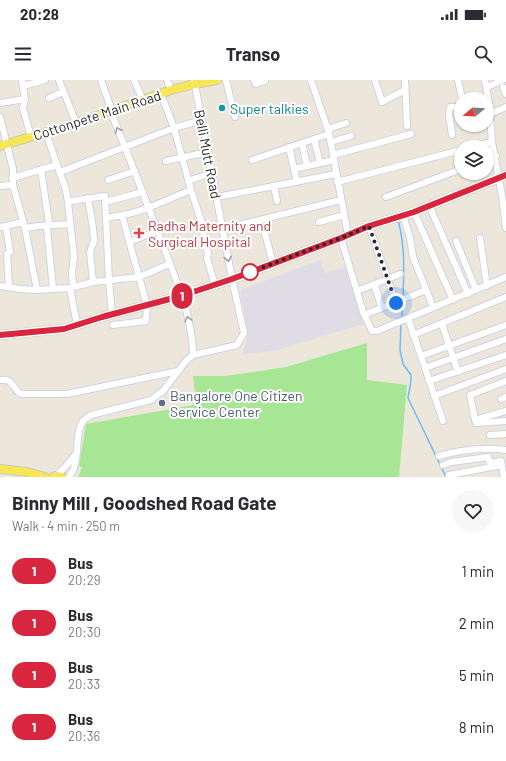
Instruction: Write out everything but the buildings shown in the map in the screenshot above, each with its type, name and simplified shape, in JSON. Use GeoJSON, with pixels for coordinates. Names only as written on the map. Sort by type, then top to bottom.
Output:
{"type":"FeatureCollection","features":[{"type":"Feature","properties":{"kind":"main road","name":"Cottonpete Main Road"},"geometry":{"type":"LineString","coordinates":[[3,145],[46,133],[195,82],[217,80]]}},
{"type":"Feature","properties":{"kind":"main road"},"geometry":{"type":"LineString","coordinates":[[0,335],[64,329],[112,314],[181,296],[273,264],[369,226],[414,212],[503,176]]}},
{"type":"Feature","properties":{"kind":"main road"},"geometry":{"type":"LineString","coordinates":[[0,469],[28,472],[45,477]]}},
{"type":"Feature","properties":{"kind":"main road"},"geometry":{"type":"LineString","coordinates":[[0,472],[33,477]]}},
{"type":"Feature","properties":{"kind":"street"},"geometry":{"type":"LineString","coordinates":[[31,137],[23,108],[25,99],[22,83],[45,80]]}},
{"type":"Feature","properties":{"kind":"street"},"geometry":{"type":"LineString","coordinates":[[59,80],[76,123]]}},
{"type":"Feature","properties":{"kind":"street"},"geometry":{"type":"LineString","coordinates":[[69,477],[76,463],[80,430],[84,421],[91,415],[151,400],[163,391],[186,361],[193,355],[192,335],[181,296],[135,170],[111,111],[101,80]]}},
{"type":"Feature","properties":{"kind":"street"},"geometry":{"type":"LineString","coordinates":[[134,80],[143,100]]}},
{"type":"Feature","properties":{"kind":"street"},"geometry":{"type":"LineString","coordinates":[[167,80],[171,90]]}},
{"type":"Feature","properties":{"kind":"street"},"geometry":{"type":"LineString","coordinates":[[226,80],[235,117]]}},
{"type":"Feature","properties":{"kind":"street"},"geometry":{"type":"LineString","coordinates":[[254,80],[256,84],[265,81],[264,80]]}},
{"type":"Feature","properties":{"kind":"street"},"geometry":{"type":"LineString","coordinates":[[311,80],[329,132],[344,215],[345,236],[357,291],[364,315],[372,331],[376,332],[506,277]]}},
{"type":"Feature","properties":{"kind":"street"},"geometry":{"type":"LineString","coordinates":[[375,80],[382,102],[405,90]]}},
{"type":"Feature","properties":{"kind":"street"},"geometry":{"type":"LineString","coordinates":[[405,80],[407,126]]}},
{"type":"Feature","properties":{"kind":"street"},"geometry":{"type":"LineString","coordinates":[[458,80],[461,92]]}},
{"type":"Feature","properties":{"kind":"street"},"geometry":{"type":"LineString","coordinates":[[485,80],[487,92]]}},
{"type":"Feature","properties":{"kind":"street"},"geometry":{"type":"LineString","coordinates":[[487,87],[503,80]]}},
{"type":"Feature","properties":{"kind":"street","name":"Belli Mutt Road"},"geometry":{"type":"LineString","coordinates":[[193,355],[237,345],[241,341],[244,334],[222,228],[195,82]]}},
{"type":"Feature","properties":{"kind":"street"},"geometry":{"type":"LineString","coordinates":[[503,87],[506,94]]}},
{"type":"Feature","properties":{"kind":"street"},"geometry":{"type":"LineString","coordinates":[[49,98],[63,92]]}},
{"type":"Feature","properties":{"kind":"street"},"geometry":{"type":"LineString","coordinates":[[161,94],[174,128],[190,190],[203,227],[204,240],[208,253],[207,258],[215,285]]}},
{"type":"Feature","properties":{"kind":"street"},"geometry":{"type":"LineString","coordinates":[[0,103],[25,99]]}},
{"type":"Feature","properties":{"kind":"street"},"geometry":{"type":"LineString","coordinates":[[452,134],[449,115],[450,107],[454,107]]}},
{"type":"Feature","properties":{"kind":"street"},"geometry":{"type":"LineString","coordinates":[[494,112],[506,107]]}},
{"type":"Feature","properties":{"kind":"street"},"geometry":{"type":"LineString","coordinates":[[0,117],[3,145],[13,169],[13,185],[24,225],[37,290]]}},
{"type":"Feature","properties":{"kind":"street"},"geometry":{"type":"LineString","coordinates":[[60,172],[174,128],[202,120]]}},
{"type":"Feature","properties":{"kind":"street"},"geometry":{"type":"LineString","coordinates":[[252,160],[314,139],[346,123]]}},
{"type":"Feature","properties":{"kind":"street"},"geometry":{"type":"LineString","coordinates":[[46,133],[66,190],[68,202],[74,257],[72,287],[77,325]]}},
{"type":"Feature","properties":{"kind":"street"},"geometry":{"type":"LineString","coordinates":[[294,169],[320,164],[334,158],[411,134]]}},
{"type":"Feature","properties":{"kind":"street"},"geometry":{"type":"LineString","coordinates":[[331,142],[351,136]]}},
{"type":"Feature","properties":{"kind":"street"},"geometry":{"type":"LineString","coordinates":[[314,139],[320,164]]}},
{"type":"Feature","properties":{"kind":"street"},"geometry":{"type":"LineString","coordinates":[[302,143],[307,166]]}},
{"type":"Feature","properties":{"kind":"street"},"geometry":{"type":"LineString","coordinates":[[289,147],[297,182]]}},
{"type":"Feature","properties":{"kind":"street"},"geometry":{"type":"LineString","coordinates":[[494,149],[503,176],[506,228]]}},
{"type":"Feature","properties":{"kind":"street"},"geometry":{"type":"LineString","coordinates":[[166,161],[208,152]]}},
{"type":"Feature","properties":{"kind":"street"},"geometry":{"type":"LineString","coordinates":[[337,182],[454,152]]}},
{"type":"Feature","properties":{"kind":"street"},"geometry":{"type":"LineString","coordinates":[[12,178],[57,165]]}},
{"type":"Feature","properties":{"kind":"street"},"geometry":{"type":"LineString","coordinates":[[41,170],[49,223],[53,289]]}},
{"type":"Feature","properties":{"kind":"street"},"geometry":{"type":"LineString","coordinates":[[108,180],[135,170]]}},
{"type":"Feature","properties":{"kind":"street"},"geometry":{"type":"LineString","coordinates":[[386,197],[454,172]]}},
{"type":"Feature","properties":{"kind":"street"},"geometry":{"type":"LineString","coordinates":[[188,181],[212,173]]}},
{"type":"Feature","properties":{"kind":"street"},"geometry":{"type":"LineString","coordinates":[[217,197],[336,174]]}},
{"type":"Feature","properties":{"kind":"street"},"geometry":{"type":"LineString","coordinates":[[0,186],[13,185]]}},
{"type":"Feature","properties":{"kind":"street"},"geometry":{"type":"LineString","coordinates":[[274,186],[276,201]]}},
{"type":"Feature","properties":{"kind":"street"},"geometry":{"type":"LineString","coordinates":[[106,218],[133,213],[149,208],[190,190]]}},
{"type":"Feature","properties":{"kind":"street"},"geometry":{"type":"LineString","coordinates":[[105,202],[143,192]]}},
{"type":"Feature","properties":{"kind":"street"},"geometry":{"type":"LineString","coordinates":[[68,202],[105,196],[112,314]]}},
{"type":"Feature","properties":{"kind":"street"},"geometry":{"type":"LineString","coordinates":[[88,198],[94,241],[90,252],[93,282]]}},
{"type":"Feature","properties":{"kind":"street"},"geometry":{"type":"LineString","coordinates":[[222,228],[341,200]]}},
{"type":"Feature","properties":{"kind":"street"},"geometry":{"type":"LineString","coordinates":[[429,205],[468,294]]}},
{"type":"Feature","properties":{"kind":"street"},"geometry":{"type":"LineString","coordinates":[[414,212],[453,300]]}},
{"type":"Feature","properties":{"kind":"street"},"geometry":{"type":"LineString","coordinates":[[113,325],[146,321],[146,306],[122,215]]}},
{"type":"Feature","properties":{"kind":"street"},"geometry":{"type":"LineString","coordinates":[[319,222],[344,215]]}},
{"type":"Feature","properties":{"kind":"street"},"geometry":{"type":"LineString","coordinates":[[403,215],[410,238],[413,258],[433,307]]}},
{"type":"Feature","properties":{"kind":"street"},"geometry":{"type":"LineString","coordinates":[[9,287],[7,254],[10,252],[2,225],[48,226],[70,224]]}},
{"type":"Feature","properties":{"kind":"street"},"geometry":{"type":"LineString","coordinates":[[369,226],[388,279],[400,301]]}},
{"type":"Feature","properties":{"kind":"street"},"geometry":{"type":"LineString","coordinates":[[129,242],[158,231]]}},
{"type":"Feature","properties":{"kind":"street"},"geometry":{"type":"LineString","coordinates":[[265,233],[273,264]]}},
{"type":"Feature","properties":{"kind":"street"},"geometry":{"type":"LineString","coordinates":[[480,238],[487,286]]}},
{"type":"Feature","properties":{"kind":"street"},"geometry":{"type":"LineString","coordinates":[[456,241],[476,290]]}},
{"type":"Feature","properties":{"kind":"street"},"geometry":{"type":"LineString","coordinates":[[0,286],[37,290],[72,287],[93,282],[139,277],[169,264]]}},
{"type":"Feature","properties":{"kind":"street"},"geometry":{"type":"LineString","coordinates":[[357,291],[400,274]]}},
{"type":"Feature","properties":{"kind":"street"},"geometry":{"type":"LineString","coordinates":[[374,284],[382,308]]}},
{"type":"Feature","properties":{"kind":"street"},"geometry":{"type":"LineString","coordinates":[[364,315],[426,290]]}},
{"type":"Feature","properties":{"kind":"street"},"geometry":{"type":"LineString","coordinates":[[413,335],[506,297]]}},
{"type":"Feature","properties":{"kind":"street"},"geometry":{"type":"LineString","coordinates":[[404,319],[413,335],[443,421]]}},
{"type":"Feature","properties":{"kind":"street"},"geometry":{"type":"LineString","coordinates":[[442,324],[458,372]]}},
{"type":"Feature","properties":{"kind":"street"},"geometry":{"type":"LineString","coordinates":[[421,356],[506,325]]}},
{"type":"Feature","properties":{"kind":"street"},"geometry":{"type":"LineString","coordinates":[[425,368],[506,339]]}},
{"type":"Feature","properties":{"kind":"street"},"geometry":{"type":"LineString","coordinates":[[429,381],[506,355]]}},
{"type":"Feature","properties":{"kind":"street"},"geometry":{"type":"LineString","coordinates":[[434,396],[506,369]]}},
{"type":"Feature","properties":{"kind":"street"},"geometry":{"type":"LineString","coordinates":[[0,380],[9,380],[13,383],[19,393],[23,394],[67,394],[178,371]]}},
{"type":"Feature","properties":{"kind":"street"},"geometry":{"type":"LineString","coordinates":[[506,381],[470,395],[475,420],[506,411]]}},
{"type":"Feature","properties":{"kind":"street"},"geometry":{"type":"LineString","coordinates":[[475,424],[506,421]]}},
{"type":"Feature","properties":{"kind":"street"},"geometry":{"type":"LineString","coordinates":[[490,435],[506,434]]}},
{"type":"Feature","properties":{"kind":"street"},"geometry":{"type":"LineString","coordinates":[[439,456],[492,448],[506,450]]}},
{"type":"Feature","properties":{"kind":"street"},"geometry":{"type":"LineString","coordinates":[[57,476],[77,453]]}},
{"type":"Feature","properties":{"kind":"street"},"geometry":{"type":"LineString","coordinates":[[443,465],[452,462],[488,457],[490,463],[501,461],[504,477]]}},
{"type":"Feature","properties":{"kind":"street"},"geometry":{"type":"LineString","coordinates":[[450,475],[502,465]]}},
{"type":"Feature","properties":{"kind":"shaded area"},"geometry":{"type":"Polygon","coordinates":[[[320,260],[325,273],[345,267],[364,324],[273,351],[243,354],[248,333],[240,290],[320,260]]]}},
{"type":"Feature","properties":{"kind":"green space"},"geometry":{"type":"Polygon","coordinates":[[[367,343],[367,380],[407,385],[399,477],[78,477],[82,467],[79,466],[86,424],[194,405],[195,392],[193,376],[226,376],[286,367],[367,343]]]}},
{"type":"Feature","properties":{"kind":"waterway"},"geometry":{"type":"LineString","coordinates":[[398,220],[403,248],[403,297]]}},
{"type":"Feature","properties":{"kind":"waterway"},"geometry":{"type":"LineString","coordinates":[[402,301],[402,319]]}},
{"type":"Feature","properties":{"kind":"waterway"},"geometry":{"type":"LineString","coordinates":[[401,323],[400,350],[403,364],[411,375],[408,398],[446,477]]}},
{"type":"Feature","properties":{"kind":"bus line","name":"1"},"geometry":{"type":"LineString","coordinates":[[0,335],[64,329],[102,317],[181,296],[232,279],[369,226],[414,212],[506,175]]}},
{"type":"Feature","properties":{"kind":"place","name":"Super talkies"},"geometry":{"type":"Point","coordinates":[222,108]}},
{"type":"Feature","properties":{"kind":"place","name":"Radha Maternity and Surgical Hospital"},"geometry":{"type":"Point","coordinates":[139,233]}},
{"type":"Feature","properties":{"kind":"place","name":"Bangalore One Citizen Service Center"},"geometry":{"type":"Point","coordinates":[162,403]}},
{"type":"Feature","properties":{"kind":"route"},"geometry":{"type":"LineString","coordinates":[[250,272],[369,226],[396,303]]}}]}
